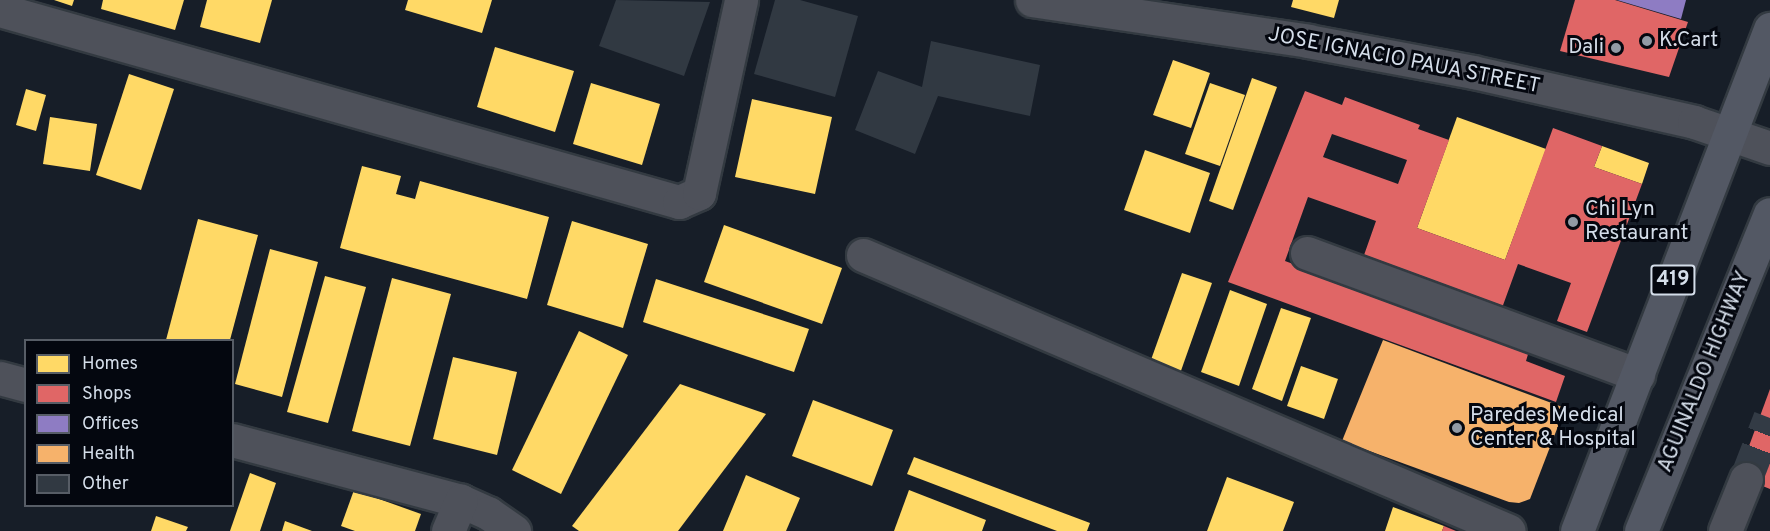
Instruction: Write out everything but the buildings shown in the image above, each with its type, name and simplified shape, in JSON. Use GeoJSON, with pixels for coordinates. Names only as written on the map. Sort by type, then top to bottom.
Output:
{"type":"FeatureCollection","features":[{"type":"Feature","properties":{"kind":"highway","name":"419"},"geometry":{"type":"LineString","coordinates":[[1577,531],[1729,132],[1770,32]]}},
{"type":"Feature","properties":{"kind":"highway","name":"AGUINALDO HIGHWAY"},"geometry":{"type":"LineString","coordinates":[[1641,531],[1770,214]]}},
{"type":"Feature","properties":{"kind":"street"},"geometry":{"type":"LineString","coordinates":[[0,10],[679,202],[699,193],[741,0]]}},
{"type":"Feature","properties":{"kind":"street","name":"JOSE IGNACIO PAUA STREET"},"geometry":{"type":"LineString","coordinates":[[1032,0],[1308,41],[1594,98],[1729,132],[1770,148]]}},
{"type":"Feature","properties":{"kind":"street"},"geometry":{"type":"LineString","coordinates":[[1307,253],[1638,375]]}},
{"type":"Feature","properties":{"kind":"street"},"geometry":{"type":"LineString","coordinates":[[863,255],[1509,531]]}},
{"type":"Feature","properties":{"kind":"street"},"geometry":{"type":"LineString","coordinates":[[0,378],[24,384]]}},
{"type":"Feature","properties":{"kind":"street"},"geometry":{"type":"LineString","coordinates":[[234,441],[461,501],[488,513],[514,531]]}},
{"type":"Feature","properties":{"kind":"street"},"geometry":{"type":"LineString","coordinates":[[1725,531],[1746,479]]}},
{"type":"Feature","properties":{"kind":"street"},"geometry":{"type":"LineString","coordinates":[[448,531],[461,501]]}},
{"type":"Feature","properties":{"kind":"tunnel"},"geometry":{"type":"LineString","coordinates":[[1746,479],[1770,417]]}},
{"type":"Feature","properties":{"kind":"place","name":"K.Cart"},"geometry":{"type":"Point","coordinates":[1647,41]}},
{"type":"Feature","properties":{"kind":"place","name":"Dali"},"geometry":{"type":"Point","coordinates":[1616,48]}},
{"type":"Feature","properties":{"kind":"place","name":"Chi Lyn Restaurant"},"geometry":{"type":"Point","coordinates":[1573,222]}},
{"type":"Feature","properties":{"kind":"place","name":"Paredes Medical Center & Hospital"},"geometry":{"type":"Point","coordinates":[1457,428]}}]}
